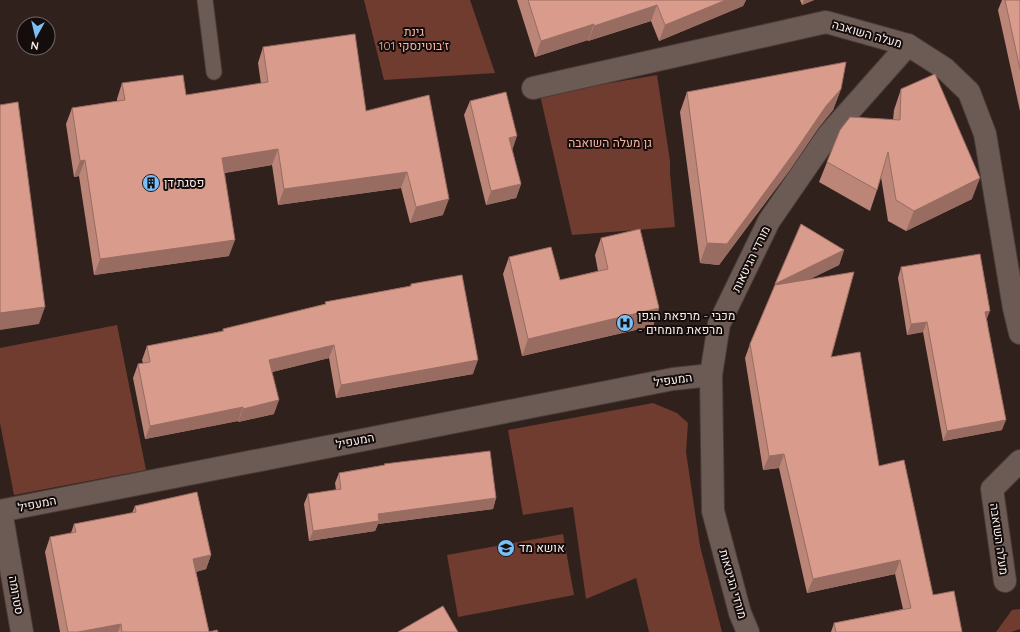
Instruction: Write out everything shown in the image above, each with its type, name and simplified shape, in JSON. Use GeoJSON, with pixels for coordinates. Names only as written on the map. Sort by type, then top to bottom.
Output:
{"type":"FeatureCollection","features":[{"type":"Feature","properties":{"kind":"street","name":"מעלה השואבה"},"geometry":{"type":"LineString","coordinates":[[533,88],[826,22],[908,46],[944,68],[968,92],[985,134],[1014,308],[1020,333]]}},
{"type":"Feature","properties":{"kind":"street","name":"מורדי הגיטאות"},"geometry":{"type":"LineString","coordinates":[[748,632],[740,613],[713,511],[711,375],[719,324],[769,221],[829,134],[908,46]]}},
{"type":"Feature","properties":{"kind":"street","name":"המעפיל"},"geometry":{"type":"LineString","coordinates":[[0,511],[673,379],[711,375]]}},
{"type":"Feature","properties":{"kind":"street","name":"מעלה השואבה"},"geometry":{"type":"LineString","coordinates":[[1005,581],[992,489],[1020,461]]}},
{"type":"Feature","properties":{"kind":"street","name":"סטרומה"},"geometry":{"type":"LineString","coordinates":[[0,511],[22,632]]}},
{"type":"Feature","properties":{"kind":"lane"},"geometry":{"type":"LineString","coordinates":[[205,0],[214,72]]}},
{"type":"Feature","properties":{"kind":"green space","name":"גינת ז'בוטינסקי 101"},"geometry":{"type":"Polygon","coordinates":[[[364,0],[470,0],[495,73],[384,80],[364,0]]]}},
{"type":"Feature","properties":{"kind":"green space","name":"גן מעלה השואבה"},"geometry":{"type":"Polygon","coordinates":[[[657,75],[670,161],[675,227],[572,235],[540,95],[657,75]]]}},
{"type":"Feature","properties":{"kind":"green space"},"geometry":{"type":"Polygon","coordinates":[[[117,325],[146,470],[14,495],[0,423],[0,348],[117,325]]]}},
{"type":"Feature","properties":{"kind":"green space"},"geometry":{"type":"Polygon","coordinates":[[[653,403],[677,413],[688,423],[686,452],[700,546],[722,632],[649,632],[636,578],[586,599],[573,507],[523,515],[508,430],[653,403]]]}},
{"type":"Feature","properties":{"kind":"green space"},"geometry":{"type":"Polygon","coordinates":[[[563,534],[574,595],[458,617],[447,555],[563,534]]]}},
{"type":"Feature","properties":{"kind":"green space"},"geometry":{"type":"Polygon","coordinates":[[[1020,609],[1020,629],[1011,632],[996,632],[1012,610],[1020,609]]]}},
{"type":"Feature","properties":{"kind":"building"},"geometry":{"type":"Polygon","coordinates":[[[528,0],[726,0],[665,25],[657,5],[594,26],[594,24],[541,41],[528,0]]]}},
{"type":"Feature","properties":{"kind":"building"},"geometry":{"type":"Polygon","coordinates":[[[1005,0],[1020,0],[1020,69],[1005,0]]]}},
{"type":"Feature","properties":{"kind":"building"},"geometry":{"type":"Polygon","coordinates":[[[355,34],[366,111],[429,95],[449,199],[416,207],[407,172],[284,189],[278,149],[222,158],[235,240],[100,259],[85,160],[80,161],[72,108],[125,100],[122,83],[183,75],[186,95],[268,82],[263,47],[355,34]]]}},
{"type":"Feature","properties":{"kind":"building"},"geometry":{"type":"Polygon","coordinates":[[[846,62],[841,89],[826,106],[796,150],[727,244],[707,243],[687,92],[846,62]]]}},
{"type":"Feature","properties":{"kind":"building"},"geometry":{"type":"Polygon","coordinates":[[[935,74],[980,178],[914,211],[896,200],[888,152],[877,190],[827,162],[840,130],[850,117],[900,120],[901,89],[935,74]]]}},
{"type":"Feature","properties":{"kind":"building"},"geometry":{"type":"Polygon","coordinates":[[[506,92],[517,136],[509,138],[521,184],[491,191],[470,101],[506,92]]]}},
{"type":"Feature","properties":{"kind":"building"},"geometry":{"type":"Polygon","coordinates":[[[18,102],[45,307],[0,313],[0,105],[18,102]]]}},
{"type":"Feature","properties":{"kind":"building"},"geometry":{"type":"Polygon","coordinates":[[[801,224],[844,250],[775,284],[801,224]]]}},
{"type":"Feature","properties":{"kind":"building"},"geometry":{"type":"Polygon","coordinates":[[[640,229],[659,308],[528,339],[509,257],[551,247],[560,280],[608,269],[601,238],[640,229]]]}},
{"type":"Feature","properties":{"kind":"building"},"geometry":{"type":"Polygon","coordinates":[[[980,254],[990,311],[985,312],[1006,420],[947,431],[927,322],[911,324],[901,267],[980,254]]]}},
{"type":"Feature","properties":{"kind":"building"},"geometry":{"type":"Polygon","coordinates":[[[854,272],[831,357],[860,352],[879,466],[904,460],[933,595],[954,591],[962,632],[836,632],[834,623],[911,608],[900,560],[813,579],[784,454],[769,456],[750,344],[775,285],[854,272]]]}},
{"type":"Feature","properties":{"kind":"building"},"geometry":{"type":"Polygon","coordinates":[[[462,275],[478,360],[341,385],[334,345],[269,360],[279,400],[243,409],[243,407],[150,426],[138,364],[150,362],[147,346],[224,331],[223,329],[326,304],[325,302],[462,275]]]}},
{"type":"Feature","properties":{"kind":"building"},"geometry":{"type":"Polygon","coordinates":[[[490,451],[496,498],[378,514],[379,521],[313,531],[308,494],[341,489],[339,473],[385,465],[384,464],[490,451]]]}},
{"type":"Feature","properties":{"kind":"building"},"geometry":{"type":"Polygon","coordinates":[[[197,492],[211,555],[193,559],[209,632],[122,632],[121,624],[78,632],[68,632],[50,537],[76,532],[74,524],[136,512],[135,506],[197,492]]]}},
{"type":"Feature","properties":{"kind":"building"},"geometry":{"type":"Polygon","coordinates":[[[443,606],[458,632],[398,632],[443,606]]]}},
{"type":"Feature","properties":{"kind":"place","name":"פסגת דן"},"geometry":{"type":"Point","coordinates":[151,183]}},
{"type":"Feature","properties":{"kind":"place","name":"מכבי - מרפאת הגפן - מרפאת מומחים"},"geometry":{"type":"Point","coordinates":[625,323]}},
{"type":"Feature","properties":{"kind":"place","name":"אושא מד"},"geometry":{"type":"Point","coordinates":[506,548]}}]}
